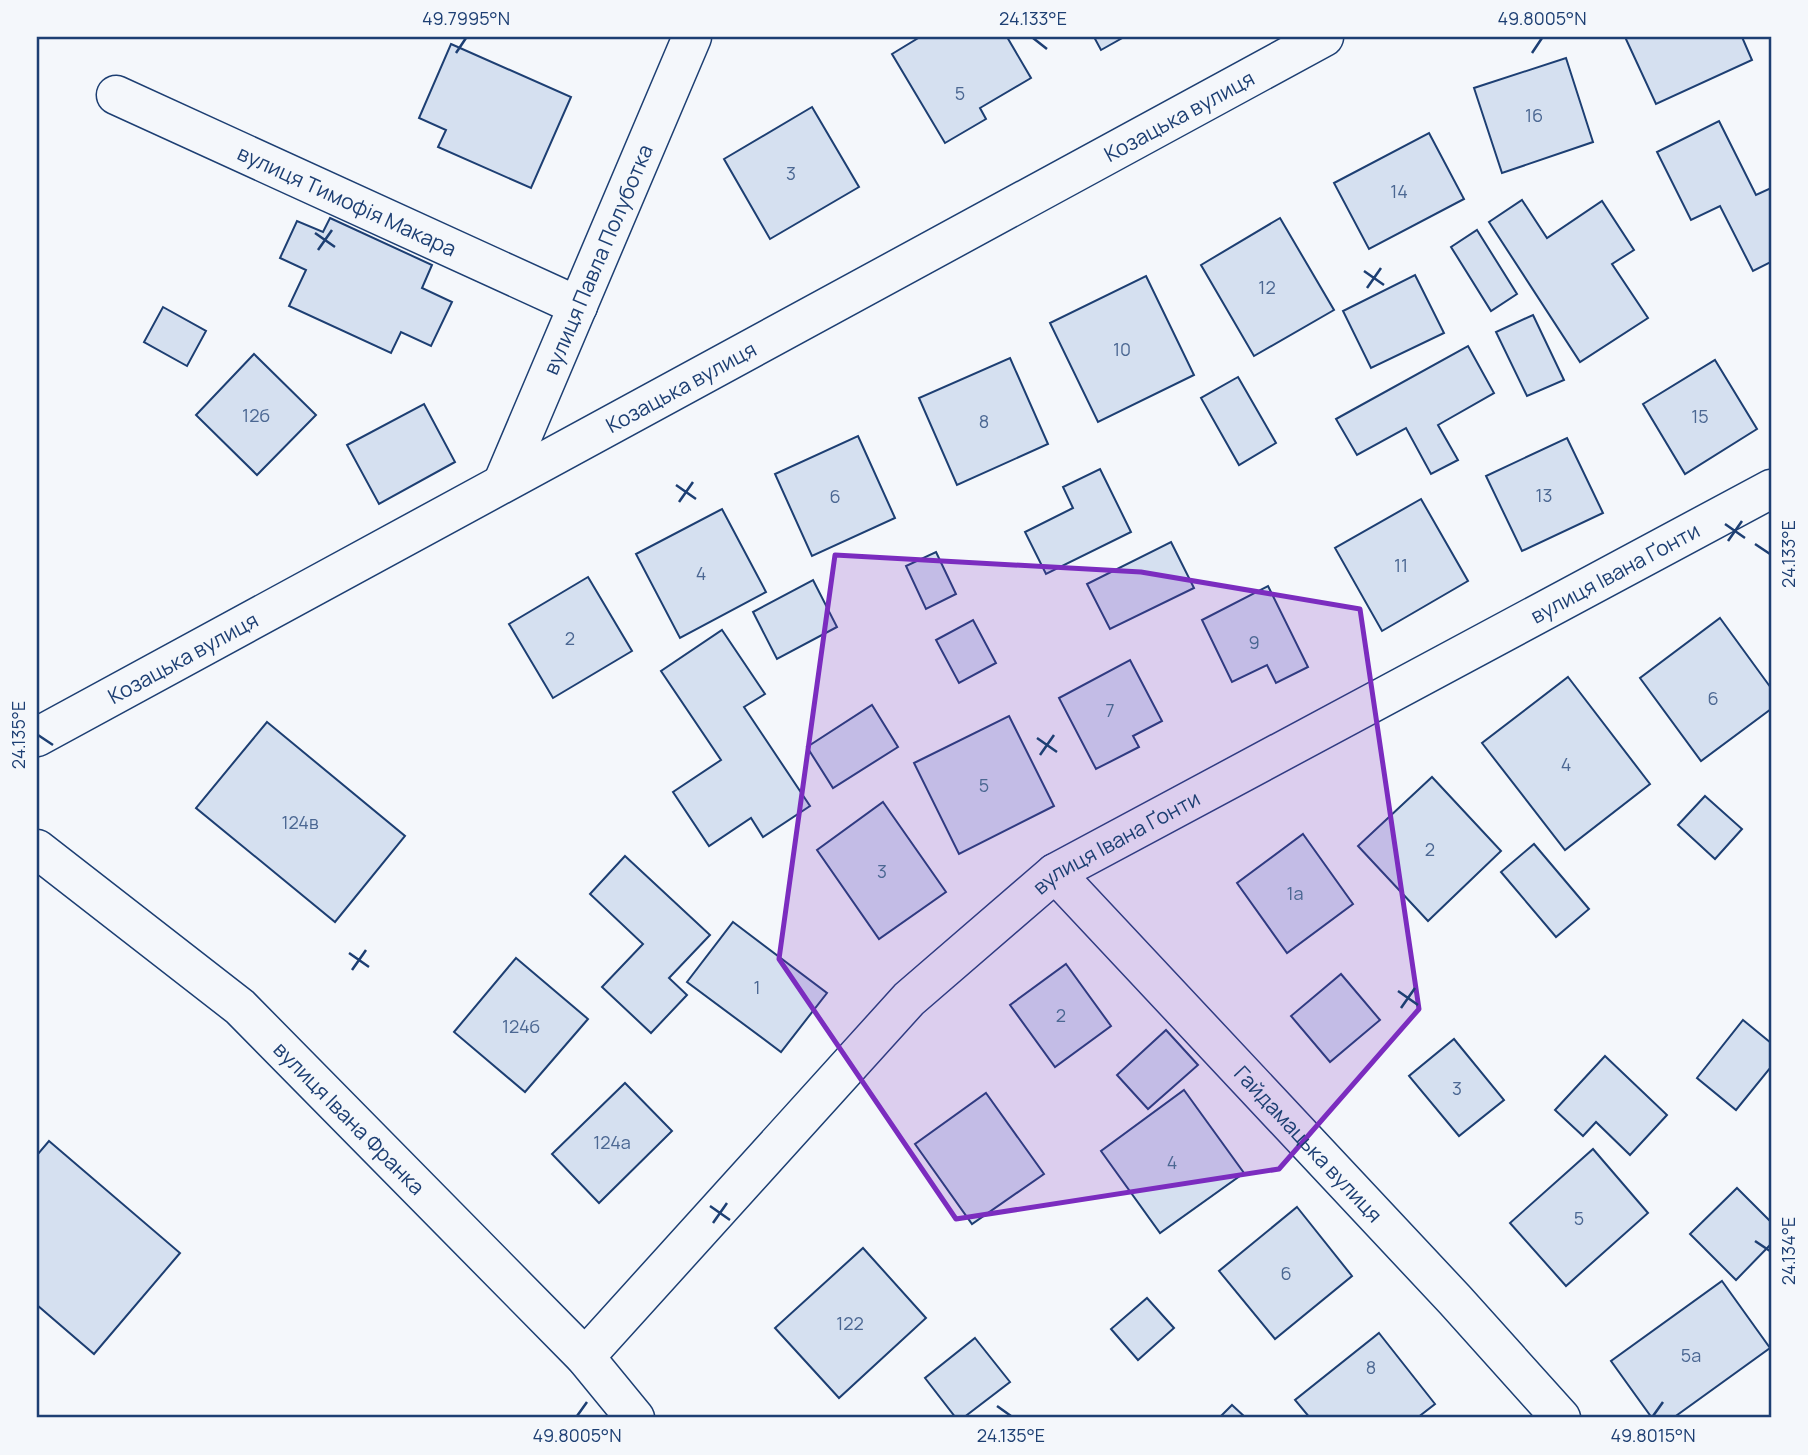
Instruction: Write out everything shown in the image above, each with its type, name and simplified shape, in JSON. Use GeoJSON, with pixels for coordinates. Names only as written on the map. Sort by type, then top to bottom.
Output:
{"type":"FeatureCollection","features":[{"type":"Feature","properties":{"kind":"street","name":"вулиця Павла Полуботка"},"geometry":{"type":"LineString","coordinates":[[503,482],[692,37]]}},
{"type":"Feature","properties":{"kind":"street","name":"Козацька вулиця"},"geometry":{"type":"LineString","coordinates":[[37,737],[1324,37]]}},
{"type":"Feature","properties":{"kind":"street","name":"вулиця Тимофія Макара"},"geometry":{"type":"LineString","coordinates":[[116,95],[578,306]]}},
{"type":"Feature","properties":{"kind":"street","name":"вулиця Івана Ґонти"},"geometry":{"type":"LineString","coordinates":[[585,1357],[909,999],[1055,873],[1771,489]]}},
{"type":"Feature","properties":{"kind":"street","name":"вулиця Івана Франка"},"geometry":{"type":"LineString","coordinates":[[37,849],[240,1007],[585,1357],[635,1418]]}},
{"type":"Feature","properties":{"kind":"street","name":"Гайдамацька вулиця"},"geometry":{"type":"LineString","coordinates":[[1055,873],[1561,1418]]}},
{"type":"Feature","properties":{"kind":"highlighted area"},"geometry":{"type":"Polygon","coordinates":[[[835,555],[1141,572],[1360,609],[1419,1009],[1279,1169],[956,1219],[779,959],[835,555]]]}},
{"type":"Feature","properties":{"kind":"building"},"geometry":{"type":"Polygon","coordinates":[[[920,37],[1007,37],[1031,78],[980,108],[986,119],[945,143],[892,54],[920,37]]]}},
{"type":"Feature","properties":{"kind":"building"},"geometry":{"type":"Polygon","coordinates":[[[1094,37],[1124,37],[1101,50],[1094,37]]]}},
{"type":"Feature","properties":{"kind":"building"},"geometry":{"type":"Polygon","coordinates":[[[1625,37],[1742,37],[1752,60],[1656,104],[1625,37]]]}},
{"type":"Feature","properties":{"kind":"building"},"geometry":{"type":"Polygon","coordinates":[[[451,44],[571,97],[531,188],[438,147],[446,130],[419,118],[451,44]]]}},
{"type":"Feature","properties":{"kind":"building"},"geometry":{"type":"Polygon","coordinates":[[[1566,58],[1593,142],[1502,173],[1474,88],[1566,58]]]}},
{"type":"Feature","properties":{"kind":"building"},"geometry":{"type":"Polygon","coordinates":[[[812,107],[859,187],[770,239],[724,159],[812,107]]]}},
{"type":"Feature","properties":{"kind":"building"},"geometry":{"type":"Polygon","coordinates":[[[1719,121],[1756,195],[1771,188],[1771,262],[1753,271],[1720,206],[1691,220],[1657,152],[1719,121]]]}},
{"type":"Feature","properties":{"kind":"building"},"geometry":{"type":"Polygon","coordinates":[[[1429,133],[1464,199],[1369,249],[1334,183],[1429,133]]]}},
{"type":"Feature","properties":{"kind":"building"},"geometry":{"type":"Polygon","coordinates":[[[1522,200],[1547,238],[1602,201],[1634,250],[1612,264],[1648,318],[1580,362],[1489,222],[1522,200]]]}},
{"type":"Feature","properties":{"kind":"building"},"geometry":{"type":"Polygon","coordinates":[[[330,218],[432,265],[422,288],[452,302],[431,346],[401,332],[391,353],[289,306],[306,270],[280,258],[297,221],[323,232],[330,218]]]}},
{"type":"Feature","properties":{"kind":"building"},"geometry":{"type":"Polygon","coordinates":[[[1280,218],[1334,310],[1254,356],[1201,265],[1280,218]]]}},
{"type":"Feature","properties":{"kind":"building"},"geometry":{"type":"Polygon","coordinates":[[[1477,230],[1517,294],[1491,311],[1451,247],[1477,230]]]}},
{"type":"Feature","properties":{"kind":"building"},"geometry":{"type":"Polygon","coordinates":[[[1415,275],[1444,333],[1371,368],[1343,311],[1415,275]]]}},
{"type":"Feature","properties":{"kind":"building"},"geometry":{"type":"Polygon","coordinates":[[[1146,276],[1194,375],[1098,422],[1050,323],[1146,276]]]}},
{"type":"Feature","properties":{"kind":"building"},"geometry":{"type":"Polygon","coordinates":[[[163,307],[206,331],[187,366],[144,342],[163,307]]]}},
{"type":"Feature","properties":{"kind":"building"},"geometry":{"type":"Polygon","coordinates":[[[1533,315],[1564,380],[1527,396],[1496,332],[1533,315]]]}},
{"type":"Feature","properties":{"kind":"building"},"geometry":{"type":"Polygon","coordinates":[[[1468,346],[1494,393],[1438,425],[1458,460],[1431,474],[1406,428],[1357,455],[1336,419],[1468,346]]]}},
{"type":"Feature","properties":{"kind":"building"},"geometry":{"type":"Polygon","coordinates":[[[254,354],[316,415],[257,475],[196,415],[254,354]]]}},
{"type":"Feature","properties":{"kind":"building"},"geometry":{"type":"Polygon","coordinates":[[[1010,358],[1048,444],[957,485],[919,398],[1010,358]]]}},
{"type":"Feature","properties":{"kind":"building"},"geometry":{"type":"Polygon","coordinates":[[[1715,360],[1757,429],[1685,474],[1643,404],[1715,360]]]}},
{"type":"Feature","properties":{"kind":"building"},"geometry":{"type":"Polygon","coordinates":[[[1238,377],[1276,443],[1239,465],[1201,398],[1238,377]]]}},
{"type":"Feature","properties":{"kind":"building"},"geometry":{"type":"Polygon","coordinates":[[[424,404],[455,462],[379,504],[347,445],[424,404]]]}},
{"type":"Feature","properties":{"kind":"building"},"geometry":{"type":"Polygon","coordinates":[[[858,436],[895,518],[812,556],[775,474],[858,436]]]}},
{"type":"Feature","properties":{"kind":"building"},"geometry":{"type":"Polygon","coordinates":[[[1567,438],[1603,513],[1522,551],[1486,476],[1567,438]]]}},
{"type":"Feature","properties":{"kind":"building"},"geometry":{"type":"Polygon","coordinates":[[[1100,469],[1131,532],[1046,574],[1025,532],[1073,508],[1063,487],[1100,469]]]}},
{"type":"Feature","properties":{"kind":"building"},"geometry":{"type":"Polygon","coordinates":[[[1421,499],[1468,581],[1382,631],[1335,548],[1421,499]]]}},
{"type":"Feature","properties":{"kind":"building"},"geometry":{"type":"Polygon","coordinates":[[[722,509],[766,592],[680,638],[636,554],[722,509]]]}},
{"type":"Feature","properties":{"kind":"building"},"geometry":{"type":"Polygon","coordinates":[[[1171,542],[1194,588],[1110,629],[1087,584],[1171,542]]]}},
{"type":"Feature","properties":{"kind":"building"},"geometry":{"type":"Polygon","coordinates":[[[936,552],[956,594],[926,609],[906,566],[936,552]]]}},
{"type":"Feature","properties":{"kind":"building"},"geometry":{"type":"Polygon","coordinates":[[[588,577],[632,651],[553,698],[509,624],[588,577]]]}},
{"type":"Feature","properties":{"kind":"building"},"geometry":{"type":"Polygon","coordinates":[[[813,580],[837,627],[777,659],[753,612],[813,580]]]}},
{"type":"Feature","properties":{"kind":"building"},"geometry":{"type":"Polygon","coordinates":[[[1268,586],[1308,667],[1276,683],[1267,665],[1232,682],[1202,620],[1268,586]]]}},
{"type":"Feature","properties":{"kind":"building"},"geometry":{"type":"Polygon","coordinates":[[[1720,618],[1771,688],[1771,709],[1701,761],[1640,678],[1720,618]]]}},
{"type":"Feature","properties":{"kind":"building"},"geometry":{"type":"Polygon","coordinates":[[[973,620],[996,663],[959,683],[936,640],[973,620]]]}},
{"type":"Feature","properties":{"kind":"building"},"geometry":{"type":"Polygon","coordinates":[[[722,630],[765,694],[744,707],[810,806],[763,837],[751,818],[709,846],[673,792],[721,760],[661,671],[722,630]]]}},
{"type":"Feature","properties":{"kind":"building"},"geometry":{"type":"Polygon","coordinates":[[[1130,660],[1162,721],[1133,736],[1139,747],[1096,769],[1059,698],[1130,660]]]}},
{"type":"Feature","properties":{"kind":"building"},"geometry":{"type":"Polygon","coordinates":[[[1568,677],[1650,784],[1565,850],[1482,743],[1568,677]]]}},
{"type":"Feature","properties":{"kind":"building"},"geometry":{"type":"Polygon","coordinates":[[[872,705],[898,747],[833,788],[807,747],[872,705]]]}},
{"type":"Feature","properties":{"kind":"building"},"geometry":{"type":"Polygon","coordinates":[[[1009,716],[1054,806],[959,854],[914,763],[1009,716]]]}},
{"type":"Feature","properties":{"kind":"building"},"geometry":{"type":"Polygon","coordinates":[[[267,722],[405,836],[335,922],[196,808],[267,722]]]}},
{"type":"Feature","properties":{"kind":"building"},"geometry":{"type":"Polygon","coordinates":[[[1432,777],[1501,851],[1428,921],[1358,846],[1432,777]]]}},
{"type":"Feature","properties":{"kind":"building"},"geometry":{"type":"Polygon","coordinates":[[[1705,796],[1742,829],[1715,859],[1678,825],[1705,796]]]}},
{"type":"Feature","properties":{"kind":"building"},"geometry":{"type":"Polygon","coordinates":[[[883,802],[946,892],[879,939],[817,850],[883,802]]]}},
{"type":"Feature","properties":{"kind":"building"},"geometry":{"type":"Polygon","coordinates":[[[1303,834],[1353,904],[1287,953],[1237,883],[1303,834]]]}},
{"type":"Feature","properties":{"kind":"building"},"geometry":{"type":"Polygon","coordinates":[[[1534,844],[1589,909],[1556,937],[1501,872],[1534,844]]]}},
{"type":"Feature","properties":{"kind":"building"},"geometry":{"type":"Polygon","coordinates":[[[625,856],[710,935],[669,978],[687,995],[651,1033],[602,987],[643,944],[590,894],[625,856]]]}},
{"type":"Feature","properties":{"kind":"building"},"geometry":{"type":"Polygon","coordinates":[[[733,922],[827,993],[781,1052],[687,982],[733,922]]]}},
{"type":"Feature","properties":{"kind":"building"},"geometry":{"type":"Polygon","coordinates":[[[516,958],[588,1019],[525,1092],[454,1032],[516,958]]]}},
{"type":"Feature","properties":{"kind":"building"},"geometry":{"type":"Polygon","coordinates":[[[1066,964],[1111,1026],[1055,1067],[1010,1005],[1066,964]]]}},
{"type":"Feature","properties":{"kind":"building"},"geometry":{"type":"Polygon","coordinates":[[[1341,974],[1380,1020],[1330,1062],[1291,1016],[1341,974]]]}},
{"type":"Feature","properties":{"kind":"building"},"geometry":{"type":"Polygon","coordinates":[[[1743,1020],[1771,1043],[1771,1067],[1736,1110],[1697,1078],[1743,1020]]]}},
{"type":"Feature","properties":{"kind":"building"},"geometry":{"type":"Polygon","coordinates":[[[1166,1030],[1198,1065],[1148,1109],[1117,1075],[1166,1030]]]}},
{"type":"Feature","properties":{"kind":"building"},"geometry":{"type":"Polygon","coordinates":[[[1454,1039],[1504,1100],[1459,1136],[1409,1076],[1454,1039]]]}},
{"type":"Feature","properties":{"kind":"building"},"geometry":{"type":"Polygon","coordinates":[[[1605,1056],[1667,1115],[1630,1155],[1596,1122],[1583,1136],[1555,1110],[1605,1056]]]}},
{"type":"Feature","properties":{"kind":"building"},"geometry":{"type":"Polygon","coordinates":[[[625,1083],[672,1131],[599,1203],[552,1154],[625,1083]]]}},
{"type":"Feature","properties":{"kind":"building"},"geometry":{"type":"Polygon","coordinates":[[[1184,1090],[1244,1173],[1160,1233],[1101,1151],[1184,1090]]]}},
{"type":"Feature","properties":{"kind":"building"},"geometry":{"type":"Polygon","coordinates":[[[986,1093],[1044,1174],[972,1224],[915,1144],[986,1093]]]}},
{"type":"Feature","properties":{"kind":"building"},"geometry":{"type":"Polygon","coordinates":[[[49,1141],[180,1253],[94,1354],[37,1305],[37,1155],[49,1141]]]}},
{"type":"Feature","properties":{"kind":"building"},"geometry":{"type":"Polygon","coordinates":[[[1593,1149],[1648,1213],[1566,1286],[1510,1223],[1593,1149]]]}},
{"type":"Feature","properties":{"kind":"building"},"geometry":{"type":"Polygon","coordinates":[[[1737,1188],[1771,1222],[1771,1244],[1736,1280],[1690,1234],[1737,1188]]]}},
{"type":"Feature","properties":{"kind":"building"},"geometry":{"type":"Polygon","coordinates":[[[1297,1207],[1352,1276],[1275,1339],[1219,1271],[1297,1207]]]}},
{"type":"Feature","properties":{"kind":"building"},"geometry":{"type":"Polygon","coordinates":[[[863,1248],[926,1318],[839,1398],[775,1328],[863,1248]]]}},
{"type":"Feature","properties":{"kind":"building"},"geometry":{"type":"Polygon","coordinates":[[[1722,1281],[1770,1348],[1673,1418],[1652,1418],[1611,1361],[1722,1281]]]}},
{"type":"Feature","properties":{"kind":"building"},"geometry":{"type":"Polygon","coordinates":[[[1147,1298],[1174,1328],[1138,1360],[1111,1329],[1147,1298]]]}},
{"type":"Feature","properties":{"kind":"building"},"geometry":{"type":"Polygon","coordinates":[[[1379,1333],[1435,1404],[1417,1418],[1310,1418],[1295,1400],[1379,1333]]]}},
{"type":"Feature","properties":{"kind":"building"},"geometry":{"type":"Polygon","coordinates":[[[975,1338],[1010,1382],[963,1418],[956,1418],[925,1378],[975,1338]]]}},
{"type":"Feature","properties":{"kind":"building"},"geometry":{"type":"Polygon","coordinates":[[[1232,1405],[1246,1418],[1219,1418],[1232,1405]]]}}]}
